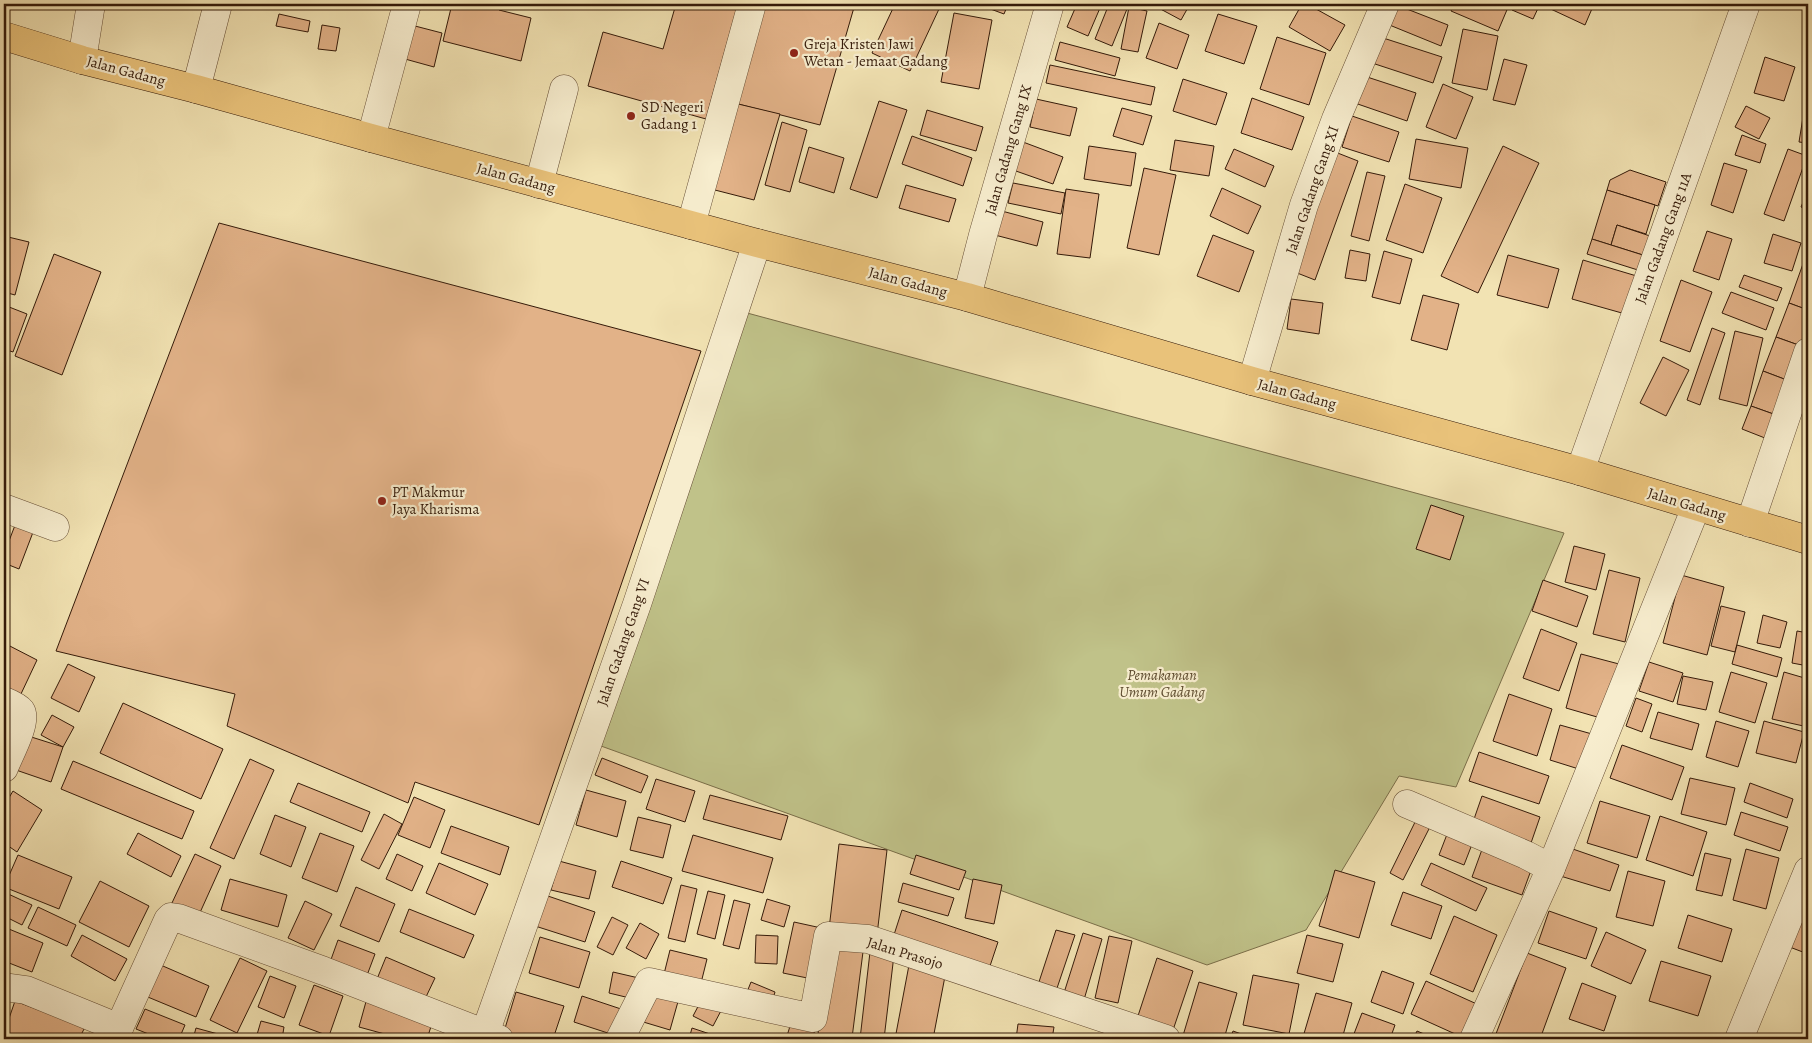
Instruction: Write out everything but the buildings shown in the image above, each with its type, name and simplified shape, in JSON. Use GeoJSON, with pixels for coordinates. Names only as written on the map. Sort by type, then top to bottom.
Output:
{"type":"FeatureCollection","features":[{"type":"Feature","properties":{"kind":"highway","name":"Jalan Gadang"},"geometry":{"type":"LineString","coordinates":[[4,36],[82,60],[196,89],[757,243],[967,297],[1252,381],[1580,471],[1808,540]]}},
{"type":"Feature","properties":{"kind":"street"},"geometry":{"type":"LineString","coordinates":[[82,60],[91,4]]}},
{"type":"Feature","properties":{"kind":"street"},"geometry":{"type":"LineString","coordinates":[[196,89],[218,4]]}},
{"type":"Feature","properties":{"kind":"street"},"geometry":{"type":"LineString","coordinates":[[371,138],[407,4]]}},
{"type":"Feature","properties":{"kind":"street"},"geometry":{"type":"LineString","coordinates":[[691,225],[752,4]]}},
{"type":"Feature","properties":{"kind":"street","name":"Jalan Gadang Gang IX"},"geometry":{"type":"LineString","coordinates":[[967,297],[1050,4]]}},
{"type":"Feature","properties":{"kind":"street","name":"Jalan Gadang Gang XI"},"geometry":{"type":"LineString","coordinates":[[1252,381],[1304,205],[1336,119],[1385,4]]}},
{"type":"Feature","properties":{"kind":"street","name":"Jalan Gadang Gang 11A"},"geometry":{"type":"LineString","coordinates":[[1580,471],[1746,4]]}},
{"type":"Feature","properties":{"kind":"street"},"geometry":{"type":"LineString","coordinates":[[540,184],[564,89]]}},
{"type":"Feature","properties":{"kind":"street","name":"Jalan Gadang Gang VI"},"geometry":{"type":"LineString","coordinates":[[489,1038],[637,604],[757,243]]}},
{"type":"Feature","properties":{"kind":"street"},"geometry":{"type":"LineString","coordinates":[[1750,523],[1808,352]]}},
{"type":"Feature","properties":{"kind":"street"},"geometry":{"type":"LineString","coordinates":[[1474,1039],[1551,868],[1696,507]]}},
{"type":"Feature","properties":{"kind":"street"},"geometry":{"type":"LineString","coordinates":[[4,508],[56,527]]}},
{"type":"Feature","properties":{"kind":"street"},"geometry":{"type":"LineString","coordinates":[[4,701],[19,710],[22,716],[20,728],[4,768]]}},
{"type":"Feature","properties":{"kind":"street"},"geometry":{"type":"LineString","coordinates":[[1407,804],[1526,855],[1551,868]]}},
{"type":"Feature","properties":{"kind":"street"},"geometry":{"type":"LineString","coordinates":[[1739,1039],[1808,871]]}},
{"type":"Feature","properties":{"kind":"street"},"geometry":{"type":"LineString","coordinates":[[4,987],[26,990],[116,1034],[171,917],[324,971],[489,1038]]}},
{"type":"Feature","properties":{"kind":"street","name":"Jalan Prasojo"},"geometry":{"type":"LineString","coordinates":[[620,1039],[649,982],[812,1018],[828,936],[868,939],[1166,1039]]}},
{"type":"Feature","properties":{"kind":"green space","name":"Pemakaman Umum Gadang"},"geometry":{"type":"Polygon","coordinates":[[[736,310],[1564,533],[1456,787],[1399,776],[1306,930],[1207,965],[601,746],[736,310]]]}},
{"type":"Feature","properties":{"kind":"place","name":"Greja Kristen Jawi Wetan - Jemaat Gadang"},"geometry":{"type":"Point","coordinates":[794,53]}},
{"type":"Feature","properties":{"kind":"place","name":"SD Negeri Gadang 1"},"geometry":{"type":"Point","coordinates":[631,116]}},
{"type":"Feature","properties":{"kind":"place","name":"PT Makmur Jaya Kharisma"},"geometry":{"type":"Point","coordinates":[382,501]}}]}
